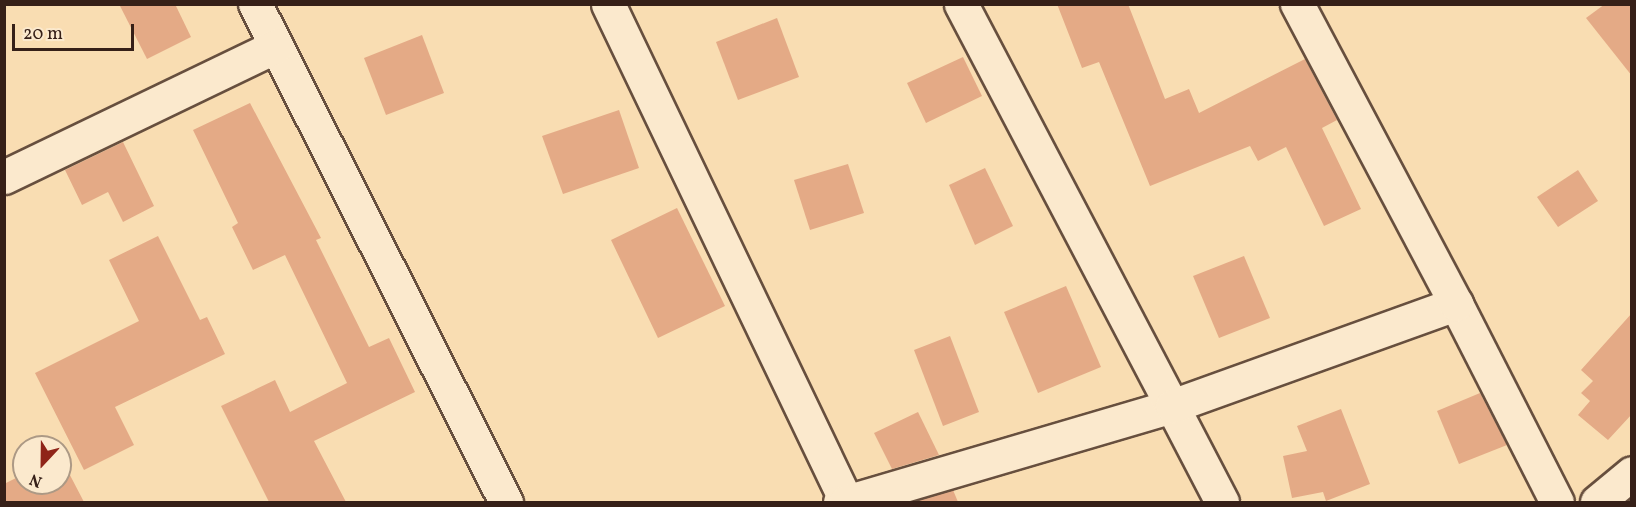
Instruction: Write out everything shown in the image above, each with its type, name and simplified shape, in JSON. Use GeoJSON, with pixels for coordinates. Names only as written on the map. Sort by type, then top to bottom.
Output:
{"type":"FeatureCollection","features":[{"type":"Feature","properties":{"kind":"street"},"geometry":{"type":"LineString","coordinates":[[255,4],[506,502]]}},
{"type":"Feature","properties":{"kind":"street"},"geometry":{"type":"LineString","coordinates":[[609,4],[844,502],[1172,406],[1456,304]]}},
{"type":"Feature","properties":{"kind":"street"},"geometry":{"type":"LineString","coordinates":[[962,4],[1222,502]]}},
{"type":"Feature","properties":{"kind":"street"},"geometry":{"type":"LineString","coordinates":[[1305,7],[1557,502]]}},
{"type":"Feature","properties":{"kind":"street"},"geometry":{"type":"LineString","coordinates":[[4,177],[276,46]]}},
{"type":"Feature","properties":{"kind":"street"},"geometry":{"type":"LineString","coordinates":[[1597,502],[1632,473]]}},
{"type":"Feature","properties":{"kind":"building"},"geometry":{"type":"Polygon","coordinates":[[[119,4],[175,4],[191,37],[147,59],[119,4]]]}},
{"type":"Feature","properties":{"kind":"building"},"geometry":{"type":"Polygon","coordinates":[[[1057,4],[1128,4],[1165,99],[1189,89],[1199,113],[1305,59],[1337,120],[1322,128],[1361,209],[1324,226],[1286,147],[1258,161],[1250,146],[1150,186],[1099,62],[1082,68],[1057,4]]]}},
{"type":"Feature","properties":{"kind":"building"},"geometry":{"type":"Polygon","coordinates":[[[1605,4],[1632,4],[1632,76],[1586,18],[1605,4]]]}},
{"type":"Feature","properties":{"kind":"building"},"geometry":{"type":"Polygon","coordinates":[[[777,18],[799,77],[738,100],[716,42],[777,18]]]}},
{"type":"Feature","properties":{"kind":"building"},"geometry":{"type":"Polygon","coordinates":[[[422,35],[444,93],[386,115],[364,58],[422,35]]]}},
{"type":"Feature","properties":{"kind":"building"},"geometry":{"type":"Polygon","coordinates":[[[963,57],[982,96],[926,123],[907,83],[963,57]]]}},
{"type":"Feature","properties":{"kind":"building"},"geometry":{"type":"Polygon","coordinates":[[[250,103],[321,238],[316,240],[369,347],[389,338],[415,392],[314,441],[346,502],[269,502],[221,406],[275,380],[290,412],[347,383],[285,255],[253,270],[232,227],[238,223],[193,130],[250,103]]]}},
{"type":"Feature","properties":{"kind":"building"},"geometry":{"type":"Polygon","coordinates":[[[619,110],[639,168],[563,194],[542,136],[619,110]]]}},
{"type":"Feature","properties":{"kind":"building"},"geometry":{"type":"Polygon","coordinates":[[[123,142],[154,206],[123,222],[108,192],[82,205],[65,170],[123,142]]]}},
{"type":"Feature","properties":{"kind":"building"},"geometry":{"type":"Polygon","coordinates":[[[848,164],[864,213],[810,230],[794,180],[848,164]]]}},
{"type":"Feature","properties":{"kind":"building"},"geometry":{"type":"Polygon","coordinates":[[[985,168],[1013,226],[975,245],[949,185],[985,168]]]}},
{"type":"Feature","properties":{"kind":"building"},"geometry":{"type":"Polygon","coordinates":[[[1578,170],[1598,201],[1558,227],[1537,197],[1578,170]]]}},
{"type":"Feature","properties":{"kind":"building"},"geometry":{"type":"Polygon","coordinates":[[[677,208],[725,306],[658,338],[611,240],[677,208]]]}},
{"type":"Feature","properties":{"kind":"building"},"geometry":{"type":"Polygon","coordinates":[[[158,236],[200,320],[207,317],[225,354],[115,407],[134,445],[84,470],[72,446],[72,435],[66,435],[35,373],[139,321],[109,260],[158,236]]]}},
{"type":"Feature","properties":{"kind":"building"},"geometry":{"type":"Polygon","coordinates":[[[1244,256],[1270,318],[1219,338],[1193,276],[1244,256]]]}},
{"type":"Feature","properties":{"kind":"building"},"geometry":{"type":"Polygon","coordinates":[[[1066,286],[1101,367],[1038,393],[1004,312],[1066,286]]]}},
{"type":"Feature","properties":{"kind":"building"},"geometry":{"type":"Polygon","coordinates":[[[1632,313],[1632,414],[1608,440],[1578,415],[1590,401],[1581,393],[1593,381],[1581,370],[1632,313]]]}},
{"type":"Feature","properties":{"kind":"building"},"geometry":{"type":"Polygon","coordinates":[[[950,336],[979,412],[943,426],[914,350],[950,336]]]}},
{"type":"Feature","properties":{"kind":"building"},"geometry":{"type":"Polygon","coordinates":[[[1480,393],[1507,445],[1459,464],[1437,411],[1480,393]]]}},
{"type":"Feature","properties":{"kind":"building"},"geometry":{"type":"Polygon","coordinates":[[[1341,409],[1370,484],[1326,501],[1323,492],[1292,498],[1283,456],[1307,451],[1297,426],[1341,409]]]}},
{"type":"Feature","properties":{"kind":"building"},"geometry":{"type":"Polygon","coordinates":[[[918,412],[939,455],[892,469],[874,433],[918,412]]]}},
{"type":"Feature","properties":{"kind":"building"},"geometry":{"type":"Polygon","coordinates":[[[72,479],[84,502],[4,502],[4,484],[12,480],[12,495],[72,495],[72,479]]]}},
{"type":"Feature","properties":{"kind":"building"},"geometry":{"type":"Polygon","coordinates":[[[953,490],[958,502],[911,502],[953,490]]]}}]}
